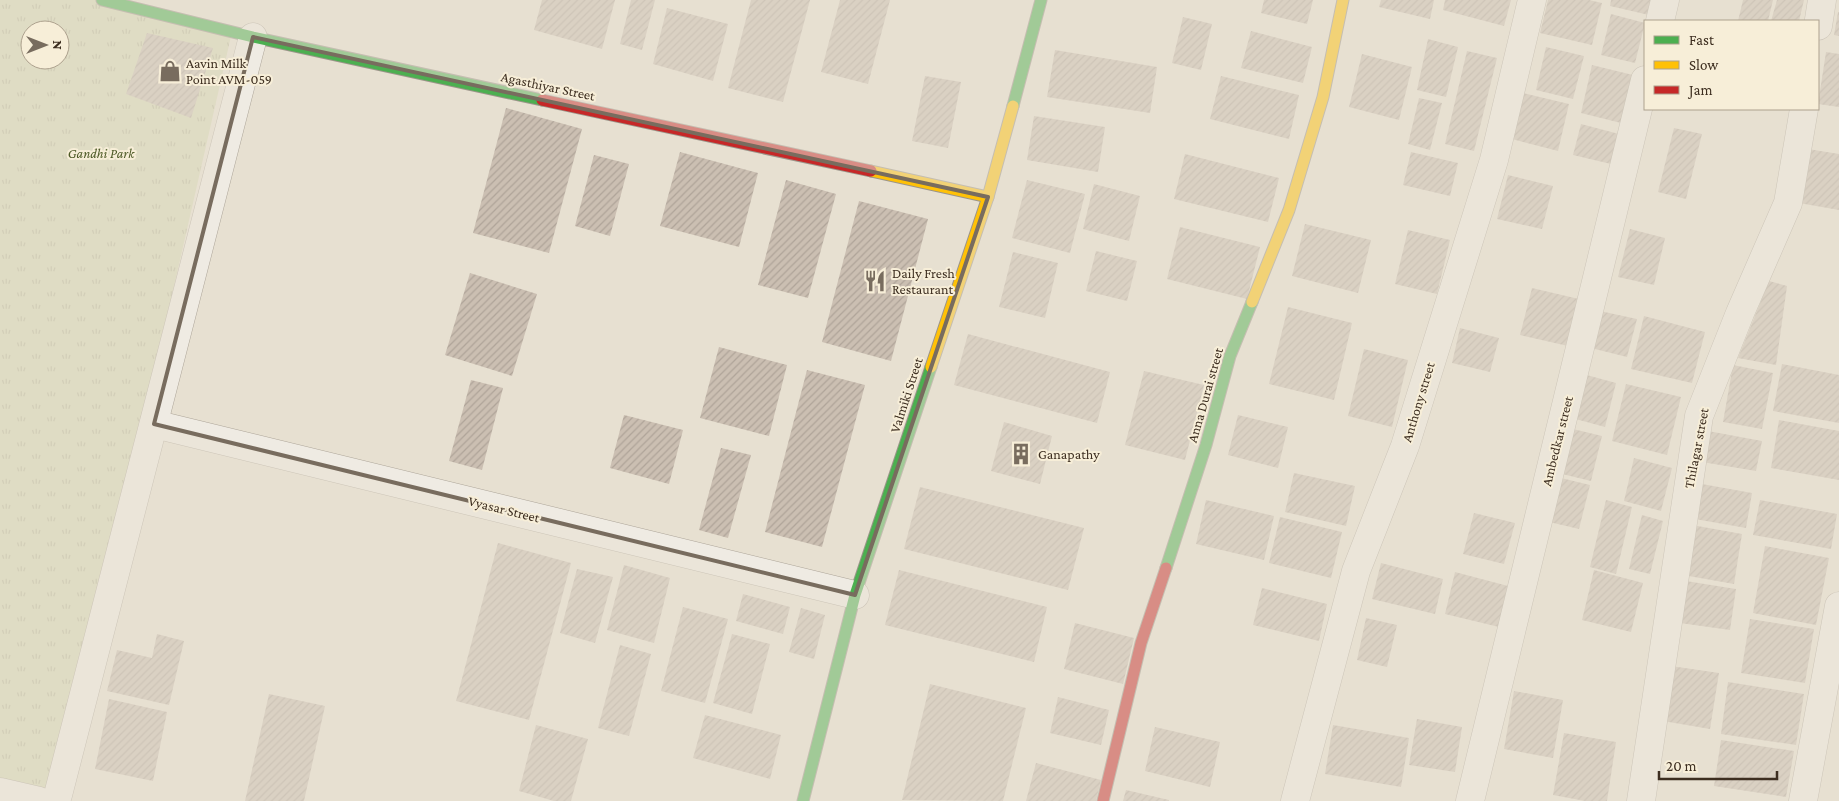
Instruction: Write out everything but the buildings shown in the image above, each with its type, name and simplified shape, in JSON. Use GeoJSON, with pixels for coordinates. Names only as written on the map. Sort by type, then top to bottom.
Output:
{"type":"FeatureCollection","features":[{"type":"Feature","properties":{"kind":"street","name":"Agasthiyar Street"},"geometry":{"type":"LineString","coordinates":[[102,0],[253,37],[988,198]]}},
{"type":"Feature","properties":{"kind":"street","name":"Valmiki Street"},"geometry":{"type":"LineString","coordinates":[[803,801],[855,595],[988,198],[1041,0]]}},
{"type":"Feature","properties":{"kind":"street","name":"Anna Durai street"},"geometry":{"type":"LineString","coordinates":[[1103,801],[1140,643],[1206,445],[1230,356],[1289,210],[1324,97],[1343,0]]}},
{"type":"Feature","properties":{"kind":"street","name":"Anthony street"},"geometry":{"type":"LineString","coordinates":[[1295,801],[1356,571],[1405,446],[1494,160],[1532,0]]}},
{"type":"Feature","properties":{"kind":"street"},"geometry":{"type":"LineString","coordinates":[[1660,20],[1665,0]]}},
{"type":"Feature","properties":{"kind":"street"},"geometry":{"type":"LineString","coordinates":[[1819,20],[1822,0]]}},
{"type":"Feature","properties":{"kind":"street"},"geometry":{"type":"LineString","coordinates":[[55,801],[253,37]]}},
{"type":"Feature","properties":{"kind":"street","name":"Ambedkar street"},"geometry":{"type":"LineString","coordinates":[[1470,801],[1644,84]]}},
{"type":"Feature","properties":{"kind":"street","name":"Thilagar street"},"geometry":{"type":"LineString","coordinates":[[1641,801],[1699,416],[1740,313],[1788,203],[1804,110]]}},
{"type":"Feature","properties":{"kind":"street","name":"Vyasar Street"},"geometry":{"type":"LineString","coordinates":[[154,424],[855,595]]}},
{"type":"Feature","properties":{"kind":"street"},"geometry":{"type":"LineString","coordinates":[[1803,801],[1839,606]]}},
{"type":"Feature","properties":{"kind":"street"},"geometry":{"type":"LineString","coordinates":[[0,792],[39,801]]}},
{"type":"Feature","properties":{"kind":"highlighted area"},"geometry":{"type":"Polygon","coordinates":[[[253,37],[988,197],[855,595],[154,424],[253,37]]]}},
{"type":"Feature","properties":{"kind":"green space","name":"Gandhi Park"},"geometry":{"type":"Polygon","coordinates":[[[0,0],[102,0],[232,32],[58,795],[0,783],[0,0]]]}},
{"type":"Feature","properties":{"kind":"traffic: fast"},"geometry":{"type":"LineString","coordinates":[[102,0],[253,37],[542,100]]}},
{"type":"Feature","properties":{"kind":"traffic: fast"},"geometry":{"type":"LineString","coordinates":[[1013,106],[1041,0]]}},
{"type":"Feature","properties":{"kind":"traffic: fast"},"geometry":{"type":"LineString","coordinates":[[1166,568],[1206,445],[1230,356],[1252,302]]}},
{"type":"Feature","properties":{"kind":"traffic: fast"},"geometry":{"type":"LineString","coordinates":[[803,801],[855,595],[931,367]]}},
{"type":"Feature","properties":{"kind":"traffic: slow"},"geometry":{"type":"LineString","coordinates":[[1252,302],[1289,210],[1323,97],[1343,0]]}},
{"type":"Feature","properties":{"kind":"traffic: slow"},"geometry":{"type":"LineString","coordinates":[[931,367],[988,197],[1013,106]]}},
{"type":"Feature","properties":{"kind":"traffic: slow"},"geometry":{"type":"LineString","coordinates":[[871,171],[988,197]]}},
{"type":"Feature","properties":{"kind":"traffic: jam"},"geometry":{"type":"LineString","coordinates":[[542,100],[871,171]]}},
{"type":"Feature","properties":{"kind":"traffic: jam"},"geometry":{"type":"LineString","coordinates":[[1103,801],[1141,643],[1166,568]]}},
{"type":"Feature","properties":{"kind":"place","name":"Aavin Milk Point AVM-059"},"geometry":{"type":"Point","coordinates":[170,71]}},
{"type":"Feature","properties":{"kind":"place","name":"Daily Fresh Restaurant"},"geometry":{"type":"Point","coordinates":[875,281]}},
{"type":"Feature","properties":{"kind":"place","name":"Ganapathy"},"geometry":{"type":"Point","coordinates":[1021,454]}}]}
